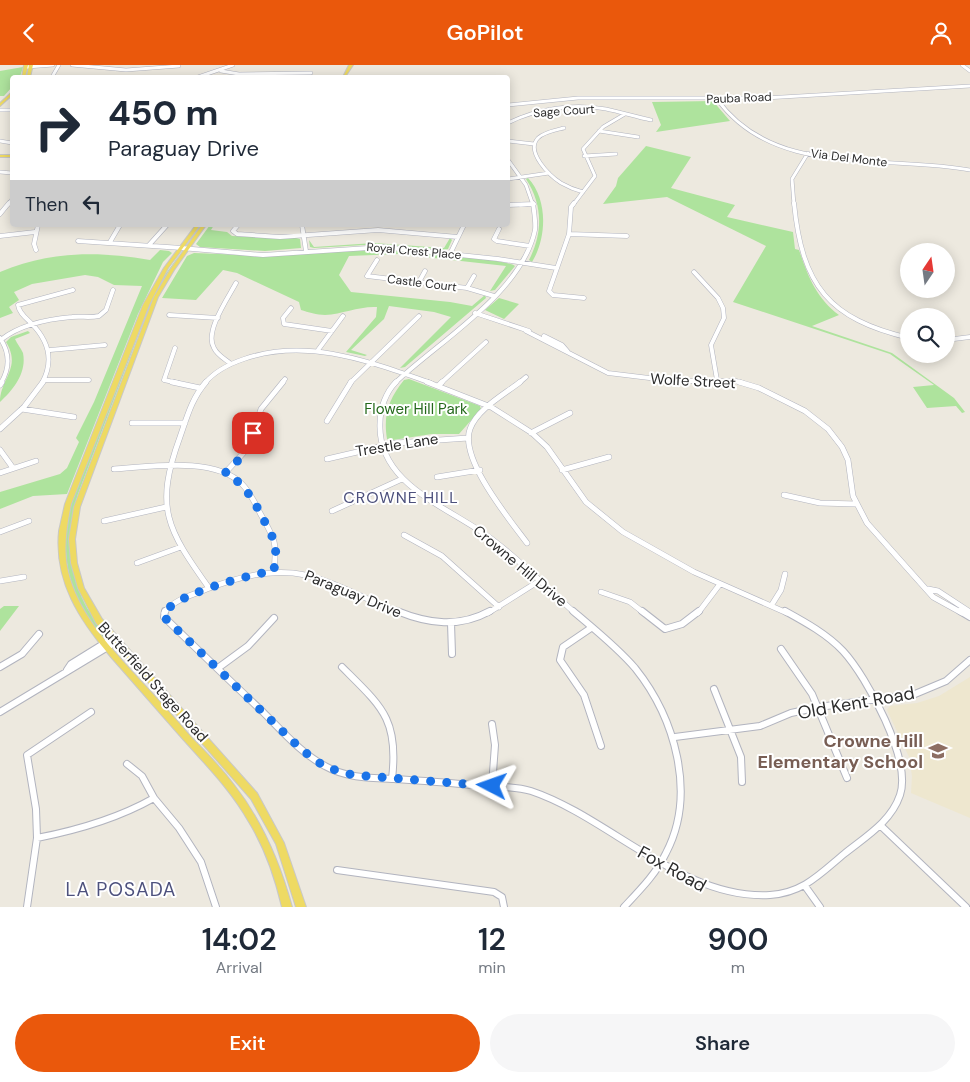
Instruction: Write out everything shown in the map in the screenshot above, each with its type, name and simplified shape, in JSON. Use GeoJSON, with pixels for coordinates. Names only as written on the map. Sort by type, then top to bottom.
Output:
{"type":"FeatureCollection","features":[{"type":"Feature","properties":{"kind":"main road"},"geometry":{"type":"LineString","coordinates":[[0,101],[10,91]]}},
{"type":"Feature","properties":{"kind":"main road"},"geometry":{"type":"LineString","coordinates":[[0,105],[10,96]]}},
{"type":"Feature","properties":{"kind":"main road","name":"Butterfield Stage Road"},"geometry":{"type":"LineString","coordinates":[[197,227],[152,306],[81,493],[75,515],[72,549],[78,581],[93,612],[114,640],[254,796],[280,843],[300,907]]}},
{"type":"Feature","properties":{"kind":"main road","name":"Butterfield Stage Road"},"geometry":{"type":"LineString","coordinates":[[202,227],[158,281],[146,305],[72,493],[65,517],[62,548],[69,587],[82,616],[105,646],[236,793],[258,826],[269,851],[287,907]]}},
{"type":"Feature","properties":{"kind":"street"},"geometry":{"type":"LineString","coordinates":[[26,66],[53,65]]}},
{"type":"Feature","properties":{"kind":"street"},"geometry":{"type":"LineString","coordinates":[[72,65],[92,69],[141,71],[179,66]]}},
{"type":"Feature","properties":{"kind":"street"},"geometry":{"type":"LineString","coordinates":[[92,69],[99,65]]}},
{"type":"Feature","properties":{"kind":"street"},"geometry":{"type":"LineString","coordinates":[[205,75],[233,65]]}},
{"type":"Feature","properties":{"kind":"street"},"geometry":{"type":"LineString","coordinates":[[962,65],[970,71]]}},
{"type":"Feature","properties":{"kind":"street"},"geometry":{"type":"LineString","coordinates":[[220,71],[239,74],[311,73]]}},
{"type":"Feature","properties":{"kind":"street","name":"Pauba Road"},"geometry":{"type":"LineString","coordinates":[[510,105],[562,99],[717,99],[860,94],[970,86]]}},
{"type":"Feature","properties":{"kind":"street","name":"Via Del Monte"},"geometry":{"type":"LineString","coordinates":[[717,99],[729,117],[747,130],[768,140],[808,153],[862,162],[944,166],[970,170]]}},
{"type":"Feature","properties":{"kind":"street","name":"Sage Court"},"geometry":{"type":"LineString","coordinates":[[510,122],[529,113],[569,108],[601,109],[651,120]]}},
{"type":"Feature","properties":{"kind":"street"},"geometry":{"type":"LineString","coordinates":[[584,299],[550,293],[556,269],[569,234],[571,207],[594,179],[596,173],[584,156],[584,147],[599,131],[625,114]]}},
{"type":"Feature","properties":{"kind":"street"},"geometry":{"type":"LineString","coordinates":[[534,144],[543,135],[564,127]]}},
{"type":"Feature","properties":{"kind":"street"},"geometry":{"type":"LineString","coordinates":[[599,131],[638,137]]}},
{"type":"Feature","properties":{"kind":"street"},"geometry":{"type":"LineString","coordinates":[[510,141],[534,144]]}},
{"type":"Feature","properties":{"kind":"street"},"geometry":{"type":"LineString","coordinates":[[534,144],[535,155],[558,183],[583,192]]}},
{"type":"Feature","properties":{"kind":"street"},"geometry":{"type":"LineString","coordinates":[[808,153],[792,179],[803,252],[815,282],[829,303],[857,322],[883,332],[900,336]]}},
{"type":"Feature","properties":{"kind":"street"},"geometry":{"type":"LineString","coordinates":[[584,156],[616,154]]}},
{"type":"Feature","properties":{"kind":"street"},"geometry":{"type":"LineString","coordinates":[[510,163],[520,177],[534,204],[510,205]]}},
{"type":"Feature","properties":{"kind":"street"},"geometry":{"type":"LineString","coordinates":[[510,179],[549,173]]}},
{"type":"Feature","properties":{"kind":"street"},"geometry":{"type":"LineString","coordinates":[[0,214],[10,202]]}},
{"type":"Feature","properties":{"kind":"street","name":"Crowne Hill Drive"},"geometry":{"type":"LineString","coordinates":[[534,204],[534,220],[530,246],[523,263],[475,313],[404,373],[392,386],[381,406],[378,428],[383,446],[394,469],[402,479],[422,495],[482,532],[635,668],[651,690],[674,737],[681,780],[681,805],[670,845],[660,865],[648,883],[624,907]]}},
{"type":"Feature","properties":{"kind":"street"},"geometry":{"type":"LineString","coordinates":[[36,250],[34,244],[37,227]]}},
{"type":"Feature","properties":{"kind":"street"},"geometry":{"type":"LineString","coordinates":[[110,242],[119,227]]}},
{"type":"Feature","properties":{"kind":"street"},"geometry":{"type":"LineString","coordinates":[[149,245],[164,227]]}},
{"type":"Feature","properties":{"kind":"street"},"geometry":{"type":"LineString","coordinates":[[237,227],[234,233],[275,237],[358,227],[458,237]]}},
{"type":"Feature","properties":{"kind":"street"},"geometry":{"type":"LineString","coordinates":[[302,227],[306,251]]}},
{"type":"Feature","properties":{"kind":"street"},"geometry":{"type":"LineString","coordinates":[[401,231],[403,227]]}},
{"type":"Feature","properties":{"kind":"street"},"geometry":{"type":"LineString","coordinates":[[450,253],[463,227]]}},
{"type":"Feature","properties":{"kind":"street"},"geometry":{"type":"LineString","coordinates":[[499,229],[494,239],[497,241],[530,246]]}},
{"type":"Feature","properties":{"kind":"street"},"geometry":{"type":"LineString","coordinates":[[0,236],[35,232]]}},
{"type":"Feature","properties":{"kind":"street"},"geometry":{"type":"LineString","coordinates":[[569,234],[627,236]]}},
{"type":"Feature","properties":{"kind":"street","name":"Royal Crest Place"},"geometry":{"type":"LineString","coordinates":[[78,241],[272,254],[377,247],[450,253],[556,269]]}},
{"type":"Feature","properties":{"kind":"street","name":"Castle Court"},"geometry":{"type":"LineString","coordinates":[[377,260],[367,276],[467,288],[494,295]]}},
{"type":"Feature","properties":{"kind":"street"},"geometry":{"type":"LineString","coordinates":[[418,282],[425,271]]}},
{"type":"Feature","properties":{"kind":"street"},"geometry":{"type":"LineString","coordinates":[[694,272],[718,298],[724,308],[724,318],[711,345],[716,380]]}},
{"type":"Feature","properties":{"kind":"street"},"geometry":{"type":"LineString","coordinates":[[467,288],[474,276]]}},
{"type":"Feature","properties":{"kind":"street"},"geometry":{"type":"LineString","coordinates":[[231,364],[212,346],[210,335],[236,283]]}},
{"type":"Feature","properties":{"kind":"street"},"geometry":{"type":"LineString","coordinates":[[0,385],[8,371],[9,360],[1,338],[58,319],[102,315],[113,289]]}},
{"type":"Feature","properties":{"kind":"street"},"geometry":{"type":"LineString","coordinates":[[0,429],[22,409],[45,380],[50,363],[50,350],[41,333],[18,310],[17,306],[20,303],[73,290]]}},
{"type":"Feature","properties":{"kind":"street"},"geometry":{"type":"LineString","coordinates":[[291,308],[283,318],[284,324],[332,331]]}},
{"type":"Feature","properties":{"kind":"street","name":"Wolfe Street"},"geometry":{"type":"LineString","coordinates":[[475,313],[526,331],[599,370],[619,375],[680,381],[736,381],[759,388],[819,420],[837,439],[845,453],[856,505],[875,534],[928,589],[933,597],[970,617]]}},
{"type":"Feature","properties":{"kind":"street"},"geometry":{"type":"LineString","coordinates":[[169,315],[218,318]]}},
{"type":"Feature","properties":{"kind":"street"},"geometry":{"type":"LineString","coordinates":[[327,421],[348,385],[370,361],[419,316]]}},
{"type":"Feature","properties":{"kind":"street"},"geometry":{"type":"LineString","coordinates":[[318,350],[343,317]]}},
{"type":"Feature","properties":{"kind":"street"},"geometry":{"type":"LineString","coordinates":[[955,339],[970,337]]}},
{"type":"Feature","properties":{"kind":"street"},"geometry":{"type":"LineString","coordinates":[[438,386],[486,342]]}},
{"type":"Feature","properties":{"kind":"street"},"geometry":{"type":"LineString","coordinates":[[50,350],[105,345]]}},
{"type":"Feature","properties":{"kind":"street"},"geometry":{"type":"LineString","coordinates":[[175,348],[164,380],[200,388],[190,404],[170,467],[165,485],[166,507],[170,525],[181,547],[209,589]]}},
{"type":"Feature","properties":{"kind":"street","name":"Fox Road"},"geometry":{"type":"LineString","coordinates":[[164,611],[164,617],[313,759],[339,773],[526,789],[563,805],[699,887],[731,897],[746,899],[778,898],[805,886],[880,825],[896,807],[902,792],[904,776],[902,760],[897,746],[860,672],[840,646],[811,625],[676,563],[625,533],[599,515],[586,503],[547,446],[492,406],[370,361],[318,350],[297,349],[268,352],[231,364],[213,375],[200,388]]}},
{"type":"Feature","properties":{"kind":"street"},"geometry":{"type":"LineString","coordinates":[[526,377],[474,423],[468,438],[468,447],[496,500],[527,543]]}},
{"type":"Feature","properties":{"kind":"street"},"geometry":{"type":"LineString","coordinates":[[225,473],[247,449],[261,409],[285,379]]}},
{"type":"Feature","properties":{"kind":"street"},"geometry":{"type":"LineString","coordinates":[[45,380],[89,380]]}},
{"type":"Feature","properties":{"kind":"street"},"geometry":{"type":"LineString","coordinates":[[22,409],[74,417]]}},
{"type":"Feature","properties":{"kind":"street"},"geometry":{"type":"LineString","coordinates":[[531,433],[570,413]]}},
{"type":"Feature","properties":{"kind":"street"},"geometry":{"type":"LineString","coordinates":[[132,423],[185,423]]}},
{"type":"Feature","properties":{"kind":"street","name":"Trestle Lane"},"geometry":{"type":"LineString","coordinates":[[327,459],[345,453],[426,438],[468,438]]}},
{"type":"Feature","properties":{"kind":"street"},"geometry":{"type":"LineString","coordinates":[[0,450],[13,468]]}},
{"type":"Feature","properties":{"kind":"street"},"geometry":{"type":"LineString","coordinates":[[562,470],[609,457]]}},
{"type":"Feature","properties":{"kind":"street"},"geometry":{"type":"LineString","coordinates":[[0,473],[36,461]]}},
{"type":"Feature","properties":{"kind":"street"},"geometry":{"type":"LineString","coordinates":[[114,469],[199,467],[234,477],[245,488],[274,540],[276,547],[274,571]]}},
{"type":"Feature","properties":{"kind":"street"},"geometry":{"type":"LineString","coordinates":[[438,477],[480,470]]}},
{"type":"Feature","properties":{"kind":"street"},"geometry":{"type":"LineString","coordinates":[[332,511],[402,479]]}},
{"type":"Feature","properties":{"kind":"street"},"geometry":{"type":"LineString","coordinates":[[784,495],[820,503],[856,505]]}},
{"type":"Feature","properties":{"kind":"street"},"geometry":{"type":"LineString","coordinates":[[104,521],[166,507]]}},
{"type":"Feature","properties":{"kind":"street"},"geometry":{"type":"LineString","coordinates":[[0,531],[28,521]]}},
{"type":"Feature","properties":{"kind":"street"},"geometry":{"type":"LineString","coordinates":[[404,535],[442,556],[499,607]]}},
{"type":"Feature","properties":{"kind":"street"},"geometry":{"type":"LineString","coordinates":[[137,563],[181,547]]}},
{"type":"Feature","properties":{"kind":"street","name":"Paraguay Drive"},"geometry":{"type":"LineString","coordinates":[[164,611],[174,604],[244,576],[274,571],[300,572],[315,575],[405,615],[427,621],[451,623],[474,619],[499,607],[539,581]]}},
{"type":"Feature","properties":{"kind":"street"},"geometry":{"type":"LineString","coordinates":[[771,607],[781,590],[785,574]]}},
{"type":"Feature","properties":{"kind":"street"},"geometry":{"type":"LineString","coordinates":[[0,581],[24,577]]}},
{"type":"Feature","properties":{"kind":"street"},"geometry":{"type":"LineString","coordinates":[[601,592],[630,602],[665,629],[676,629],[704,608],[720,584]]}},
{"type":"Feature","properties":{"kind":"street","name":"Wolfe Street"},"geometry":{"type":"LineString","coordinates":[[928,589],[938,591],[970,612]]}},
{"type":"Feature","properties":{"kind":"street"},"geometry":{"type":"LineString","coordinates":[[218,668],[248,646],[274,618]]}},
{"type":"Feature","properties":{"kind":"street"},"geometry":{"type":"LineString","coordinates":[[451,623],[452,654]]}},
{"type":"Feature","properties":{"kind":"street"},"geometry":{"type":"LineString","coordinates":[[591,628],[563,647],[560,653],[560,660],[584,695],[601,746]]}},
{"type":"Feature","properties":{"kind":"street"},"geometry":{"type":"LineString","coordinates":[[0,667],[22,655],[39,634]]}},
{"type":"Feature","properties":{"kind":"street"},"geometry":{"type":"LineString","coordinates":[[0,712],[114,640]]}},
{"type":"Feature","properties":{"kind":"street"},"geometry":{"type":"LineString","coordinates":[[781,649],[803,675],[819,707],[847,778]]}},
{"type":"Feature","properties":{"kind":"street","name":"Old Kent Road"},"geometry":{"type":"LineString","coordinates":[[674,737],[760,726],[791,713],[819,707],[874,701],[927,689],[946,681],[970,660]]}},
{"type":"Feature","properties":{"kind":"street"},"geometry":{"type":"LineString","coordinates":[[342,667],[378,703],[390,720],[394,731],[396,754],[392,779]]}},
{"type":"Feature","properties":{"kind":"street"},"geometry":{"type":"LineString","coordinates":[[714,689],[741,757],[742,781]]}},
{"type":"Feature","properties":{"kind":"street"},"geometry":{"type":"LineString","coordinates":[[26,907],[38,838],[36,809],[27,755],[91,712]]}},
{"type":"Feature","properties":{"kind":"street"},"geometry":{"type":"LineString","coordinates":[[492,724],[495,745],[492,786]]}},
{"type":"Feature","properties":{"kind":"street"},"geometry":{"type":"LineString","coordinates":[[127,764],[142,775],[154,798],[179,829],[201,862],[216,907]]}},
{"type":"Feature","properties":{"kind":"street"},"geometry":{"type":"LineString","coordinates":[[38,838],[105,823],[134,811],[154,798]]}},
{"type":"Feature","properties":{"kind":"street"},"geometry":{"type":"LineString","coordinates":[[880,825],[966,907],[970,903]]}},
{"type":"Feature","properties":{"kind":"street"},"geometry":{"type":"LineString","coordinates":[[337,870],[494,892],[502,897],[504,907]]}},
{"type":"Feature","properties":{"kind":"street"},"geometry":{"type":"LineString","coordinates":[[805,886],[820,907]]}},
{"type":"Feature","properties":{"kind":"shaded area","name":"Crowne Hill Elementary School"},"geometry":{"type":"Polygon","coordinates":[[[970,677],[970,818],[911,793],[912,776],[909,757],[887,710],[890,706],[917,703],[939,696],[970,677]]]}},
{"type":"Feature","properties":{"kind":"green space"},"geometry":{"type":"Polygon","coordinates":[[[23,67],[21,75],[10,75],[10,89],[4,96],[0,96],[0,71],[23,67]]]}},
{"type":"Feature","properties":{"kind":"green space"},"geometry":{"type":"Polygon","coordinates":[[[713,101],[730,121],[656,132],[661,125],[652,102],[713,101]]]}},
{"type":"Feature","properties":{"kind":"green space"},"geometry":{"type":"Polygon","coordinates":[[[646,146],[691,157],[671,188],[735,205],[727,217],[793,232],[795,249],[799,250],[814,286],[824,301],[839,315],[812,326],[892,353],[900,359],[900,361],[890,354],[733,302],[766,246],[667,197],[603,204],[616,186],[618,178],[646,146]]]}},
{"type":"Feature","properties":{"kind":"green space"},"geometry":{"type":"Polygon","coordinates":[[[528,178],[535,187],[539,197],[543,219],[541,242],[532,262],[529,260],[537,240],[539,219],[536,199],[526,179],[528,178]]]}},
{"type":"Feature","properties":{"kind":"green space"},"geometry":{"type":"Polygon","coordinates":[[[209,227],[213,227],[211,230],[227,232],[232,236],[296,238],[300,239],[301,248],[265,251],[200,247],[196,244],[209,227]]]}},
{"type":"Feature","properties":{"kind":"green space"},"geometry":{"type":"Polygon","coordinates":[[[450,238],[452,240],[448,249],[444,250],[381,244],[314,248],[310,247],[309,240],[314,247],[374,243],[444,248],[450,238]]]}},
{"type":"Feature","properties":{"kind":"green space"},"geometry":{"type":"Polygon","coordinates":[[[366,249],[469,257],[515,266],[495,290],[490,291],[506,266],[398,254],[349,256],[339,275],[351,292],[472,306],[485,295],[486,298],[405,367],[400,368],[451,317],[434,312],[389,306],[384,319],[351,350],[367,355],[365,356],[346,352],[376,317],[377,307],[325,315],[313,313],[301,310],[299,302],[237,273],[223,270],[196,300],[162,298],[187,256],[194,253],[271,256],[366,249]]]}},
{"type":"Feature","properties":{"kind":"green space"},"geometry":{"type":"Polygon","coordinates":[[[160,250],[172,253],[163,262],[138,314],[67,494],[33,496],[0,509],[0,492],[60,474],[67,468],[79,442],[76,438],[94,402],[142,286],[114,285],[98,277],[85,275],[32,284],[14,292],[19,300],[9,307],[13,313],[0,318],[0,272],[38,260],[74,255],[111,255],[150,260],[160,250]]]}},
{"type":"Feature","properties":{"kind":"green space"},"geometry":{"type":"Polygon","coordinates":[[[180,254],[158,289],[146,315],[74,508],[70,549],[75,577],[85,604],[103,633],[104,637],[102,638],[82,606],[70,576],[66,543],[71,505],[144,315],[160,282],[180,254]]]}},
{"type":"Feature","properties":{"kind":"green space"},"geometry":{"type":"Polygon","coordinates":[[[499,298],[519,304],[504,319],[485,310],[499,298]]]}},
{"type":"Feature","properties":{"kind":"green space"},"geometry":{"type":"Polygon","coordinates":[[[28,331],[30,333],[15,339],[23,353],[24,360],[21,374],[10,392],[0,402],[12,359],[6,342],[11,337],[28,331]]]}},
{"type":"Feature","properties":{"kind":"green space"},"geometry":{"type":"Polygon","coordinates":[[[903,363],[906,363],[954,398],[965,412],[962,413],[956,406],[927,408],[913,387],[934,385],[903,363]]]}},
{"type":"Feature","properties":{"kind":"green space","name":"Flower Hill Park"},"geometry":{"type":"Polygon","coordinates":[[[409,379],[480,406],[481,409],[459,434],[432,434],[393,440],[387,439],[386,422],[388,407],[404,380],[409,379]]]}},
{"type":"Feature","properties":{"kind":"green space"},"geometry":{"type":"Polygon","coordinates":[[[4,606],[19,606],[0,631],[0,609],[4,606]]]}},
{"type":"Feature","properties":{"kind":"place","name":"Crowne Hill Elementary School"},"geometry":{"type":"Point","coordinates":[938,751]}},
{"type":"Feature","properties":{"kind":"district","name":"CROWNE HILL"},"geometry":{"type":"Point","coordinates":[401,497]}},
{"type":"Feature","properties":{"kind":"district","name":"LA POSADA"},"geometry":{"type":"Point","coordinates":[121,889]}},
{"type":"Feature","properties":{"kind":"route"},"geometry":{"type":"LineString","coordinates":[[253,433],[250,444],[243,456],[225,473],[234,477],[245,488],[274,540],[276,557],[274,571],[232,579],[168,607],[164,611],[164,617],[302,750],[325,767],[339,773],[353,775],[492,786]]}}]}
